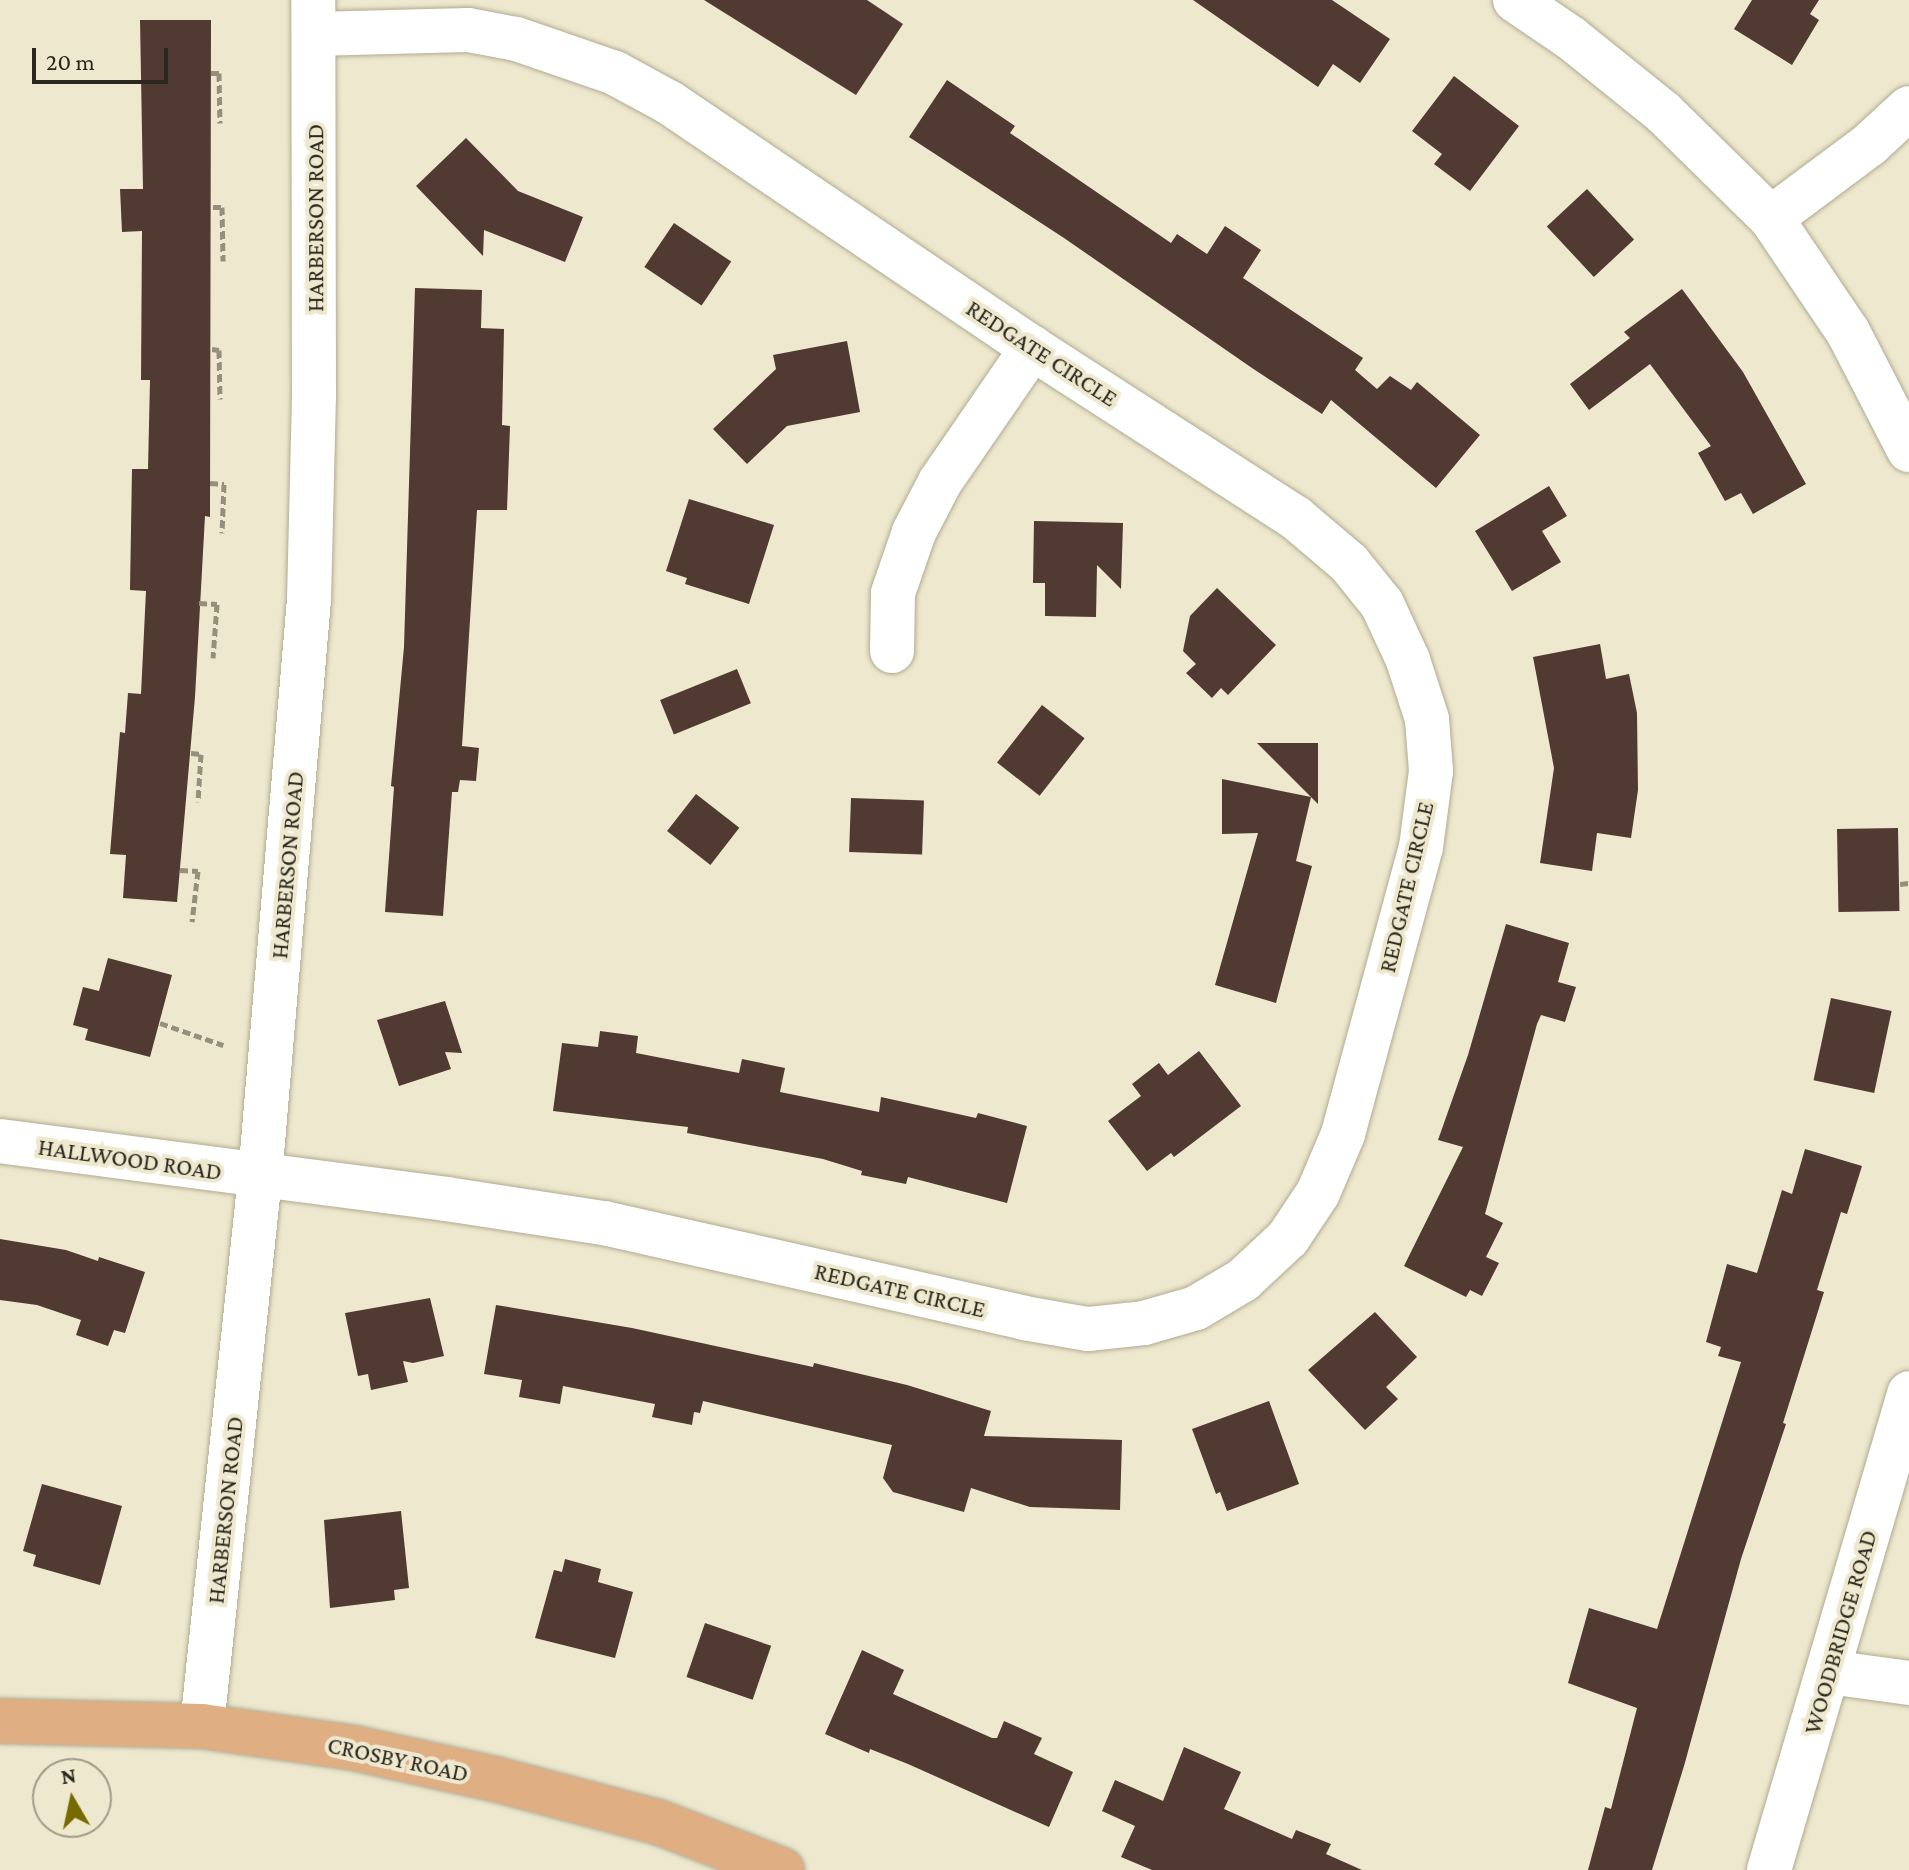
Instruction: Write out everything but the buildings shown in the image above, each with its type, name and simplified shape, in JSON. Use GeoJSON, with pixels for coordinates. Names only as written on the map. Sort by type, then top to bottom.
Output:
{"type":"FeatureCollection","features":[{"type":"Feature","properties":{"kind":"main road","name":"CROSBY ROAD"},"geometry":{"type":"LineString","coordinates":[[0,1721],[202,1726],[354,1748],[495,1779],[658,1822],[782,1870]]}},
{"type":"Feature","properties":{"kind":"street"},"geometry":{"type":"LineString","coordinates":[[1515,0],[1571,38],[1664,113],[1771,218],[1848,332],[1909,450]]}},
{"type":"Feature","properties":{"kind":"street","name":"REDGATE CIRCLE"},"geometry":{"type":"LineString","coordinates":[[260,1177],[447,1199],[604,1223],[1024,1318],[1088,1329],[1144,1323],[1196,1308],[1243,1280],[1288,1238],[1318,1193],[1343,1134],[1417,862],[1431,771],[1427,719],[1408,660],[1382,604],[1349,563],[1296,518],[1032,348],[670,103],[615,73],[516,39],[468,30],[314,17]]}},
{"type":"Feature","properties":{"kind":"street","name":"HARBERSON ROAD"},"geometry":{"type":"LineString","coordinates":[[202,1726],[260,1177],[309,600],[314,398],[314,17]]}},
{"type":"Feature","properties":{"kind":"street"},"geometry":{"type":"LineString","coordinates":[[1771,218],[1869,145],[1909,108]]}},
{"type":"Feature","properties":{"kind":"street"},"geometry":{"type":"LineString","coordinates":[[892,651],[893,593],[914,532],[940,482],[1032,348]]}},
{"type":"Feature","properties":{"kind":"street","name":"HALLWOOD ROAD"},"geometry":{"type":"LineString","coordinates":[[0,1141],[260,1177]]}},
{"type":"Feature","properties":{"kind":"street","name":"WOODBRIDGE ROAD"},"geometry":{"type":"LineString","coordinates":[[1769,1870],[1909,1393]]}},
{"type":"Feature","properties":{"kind":"street"},"geometry":{"type":"LineString","coordinates":[[1829,1672],[1909,1683]]}},
{"type":"Feature","properties":{"kind":"path"},"geometry":{"type":"LineString","coordinates":[[211,73],[219,73],[220,123]]}},
{"type":"Feature","properties":{"kind":"path"},"geometry":{"type":"LineString","coordinates":[[213,207],[222,207],[223,261]]}},
{"type":"Feature","properties":{"kind":"path"},"geometry":{"type":"LineString","coordinates":[[212,349],[219,350],[220,399]]}},
{"type":"Feature","properties":{"kind":"path"},"geometry":{"type":"LineString","coordinates":[[210,483],[224,484],[222,533]]}},
{"type":"Feature","properties":{"kind":"path"},"geometry":{"type":"LineString","coordinates":[[199,603],[217,604],[213,658]]}},
{"type":"Feature","properties":{"kind":"path"},"geometry":{"type":"LineString","coordinates":[[191,753],[201,754],[198,802]]}},
{"type":"Feature","properties":{"kind":"path"},"geometry":{"type":"LineString","coordinates":[[180,870],[198,871],[192,922]]}},
{"type":"Feature","properties":{"kind":"path"},"geometry":{"type":"LineString","coordinates":[[1900,884],[1909,883]]}},
{"type":"Feature","properties":{"kind":"path"},"geometry":{"type":"LineString","coordinates":[[160,1023],[223,1045]]}}]}
